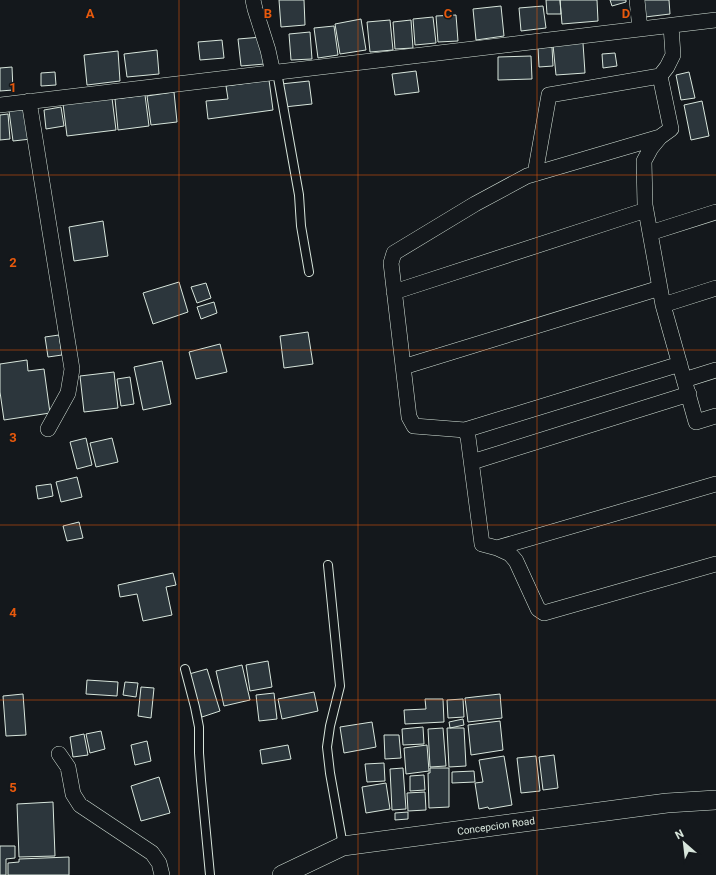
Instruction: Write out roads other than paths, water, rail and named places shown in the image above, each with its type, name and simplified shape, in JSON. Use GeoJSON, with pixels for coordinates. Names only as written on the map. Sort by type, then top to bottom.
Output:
{"type":"FeatureCollection","features":[{"type":"Feature","properties":{"kind":"street"},"geometry":{"type":"LineString","coordinates":[[253,0],[275,72]]}},
{"type":"Feature","properties":{"kind":"street"},"geometry":{"type":"LineString","coordinates":[[637,0],[640,29]]}},
{"type":"Feature","properties":{"kind":"street"},"geometry":{"type":"LineString","coordinates":[[0,105],[716,20]]}},
{"type":"Feature","properties":{"kind":"street"},"geometry":{"type":"LineString","coordinates":[[534,174],[549,95],[660,76],[667,67],[673,55],[671,26]]}},
{"type":"Feature","properties":{"kind":"street"},"geometry":{"type":"LineString","coordinates":[[660,76],[672,129],[660,137],[651,148],[644,161],[646,210],[663,305],[696,422],[716,416]]}},
{"type":"Feature","properties":{"kind":"street"},"geometry":{"type":"LineString","coordinates":[[29,101],[72,370],[68,393],[48,429]]}},
{"type":"Feature","properties":{"kind":"street"},"geometry":{"type":"LineString","coordinates":[[660,137],[527,176],[475,204],[394,253],[391,263],[409,417],[414,426],[465,430],[680,364]]}},
{"type":"Feature","properties":{"kind":"street"},"geometry":{"type":"LineString","coordinates":[[394,292],[646,210]]}},
{"type":"Feature","properties":{"kind":"street"},"geometry":{"type":"LineString","coordinates":[[650,233],[716,212]]}},
{"type":"Feature","properties":{"kind":"street"},"geometry":{"type":"LineString","coordinates":[[403,367],[660,288]]}},
{"type":"Feature","properties":{"kind":"street"},"geometry":{"type":"LineString","coordinates":[[663,305],[716,288]]}},
{"type":"Feature","properties":{"kind":"street"},"geometry":{"type":"LineString","coordinates":[[472,462],[686,387],[716,370]]}},
{"type":"Feature","properties":{"kind":"street"},"geometry":{"type":"LineString","coordinates":[[465,430],[468,437],[472,462],[482,544],[497,548],[510,554],[516,561],[538,609],[544,613],[716,564]]}},
{"type":"Feature","properties":{"kind":"street"},"geometry":{"type":"LineString","coordinates":[[497,548],[716,484]]}},
{"type":"Feature","properties":{"kind":"street"},"geometry":{"type":"LineString","coordinates":[[59,754],[68,767],[74,794],[80,805],[152,853],[159,863],[162,875]]}},
{"type":"Feature","properties":{"kind":"street","name":"Concepcion Road"},"geometry":{"type":"LineString","coordinates":[[282,875],[344,846],[667,803],[716,800]]}},
{"type":"Feature","properties":{"kind":"lane"},"geometry":{"type":"LineString","coordinates":[[275,72],[299,194],[301,226],[308,272]]}},
{"type":"Feature","properties":{"kind":"lane"},"geometry":{"type":"LineString","coordinates":[[328,566],[340,686],[330,726],[327,747],[330,773],[344,846]]}},
{"type":"Feature","properties":{"kind":"lane"},"geometry":{"type":"LineString","coordinates":[[185,669],[199,727],[200,774],[210,875]]}}]}
